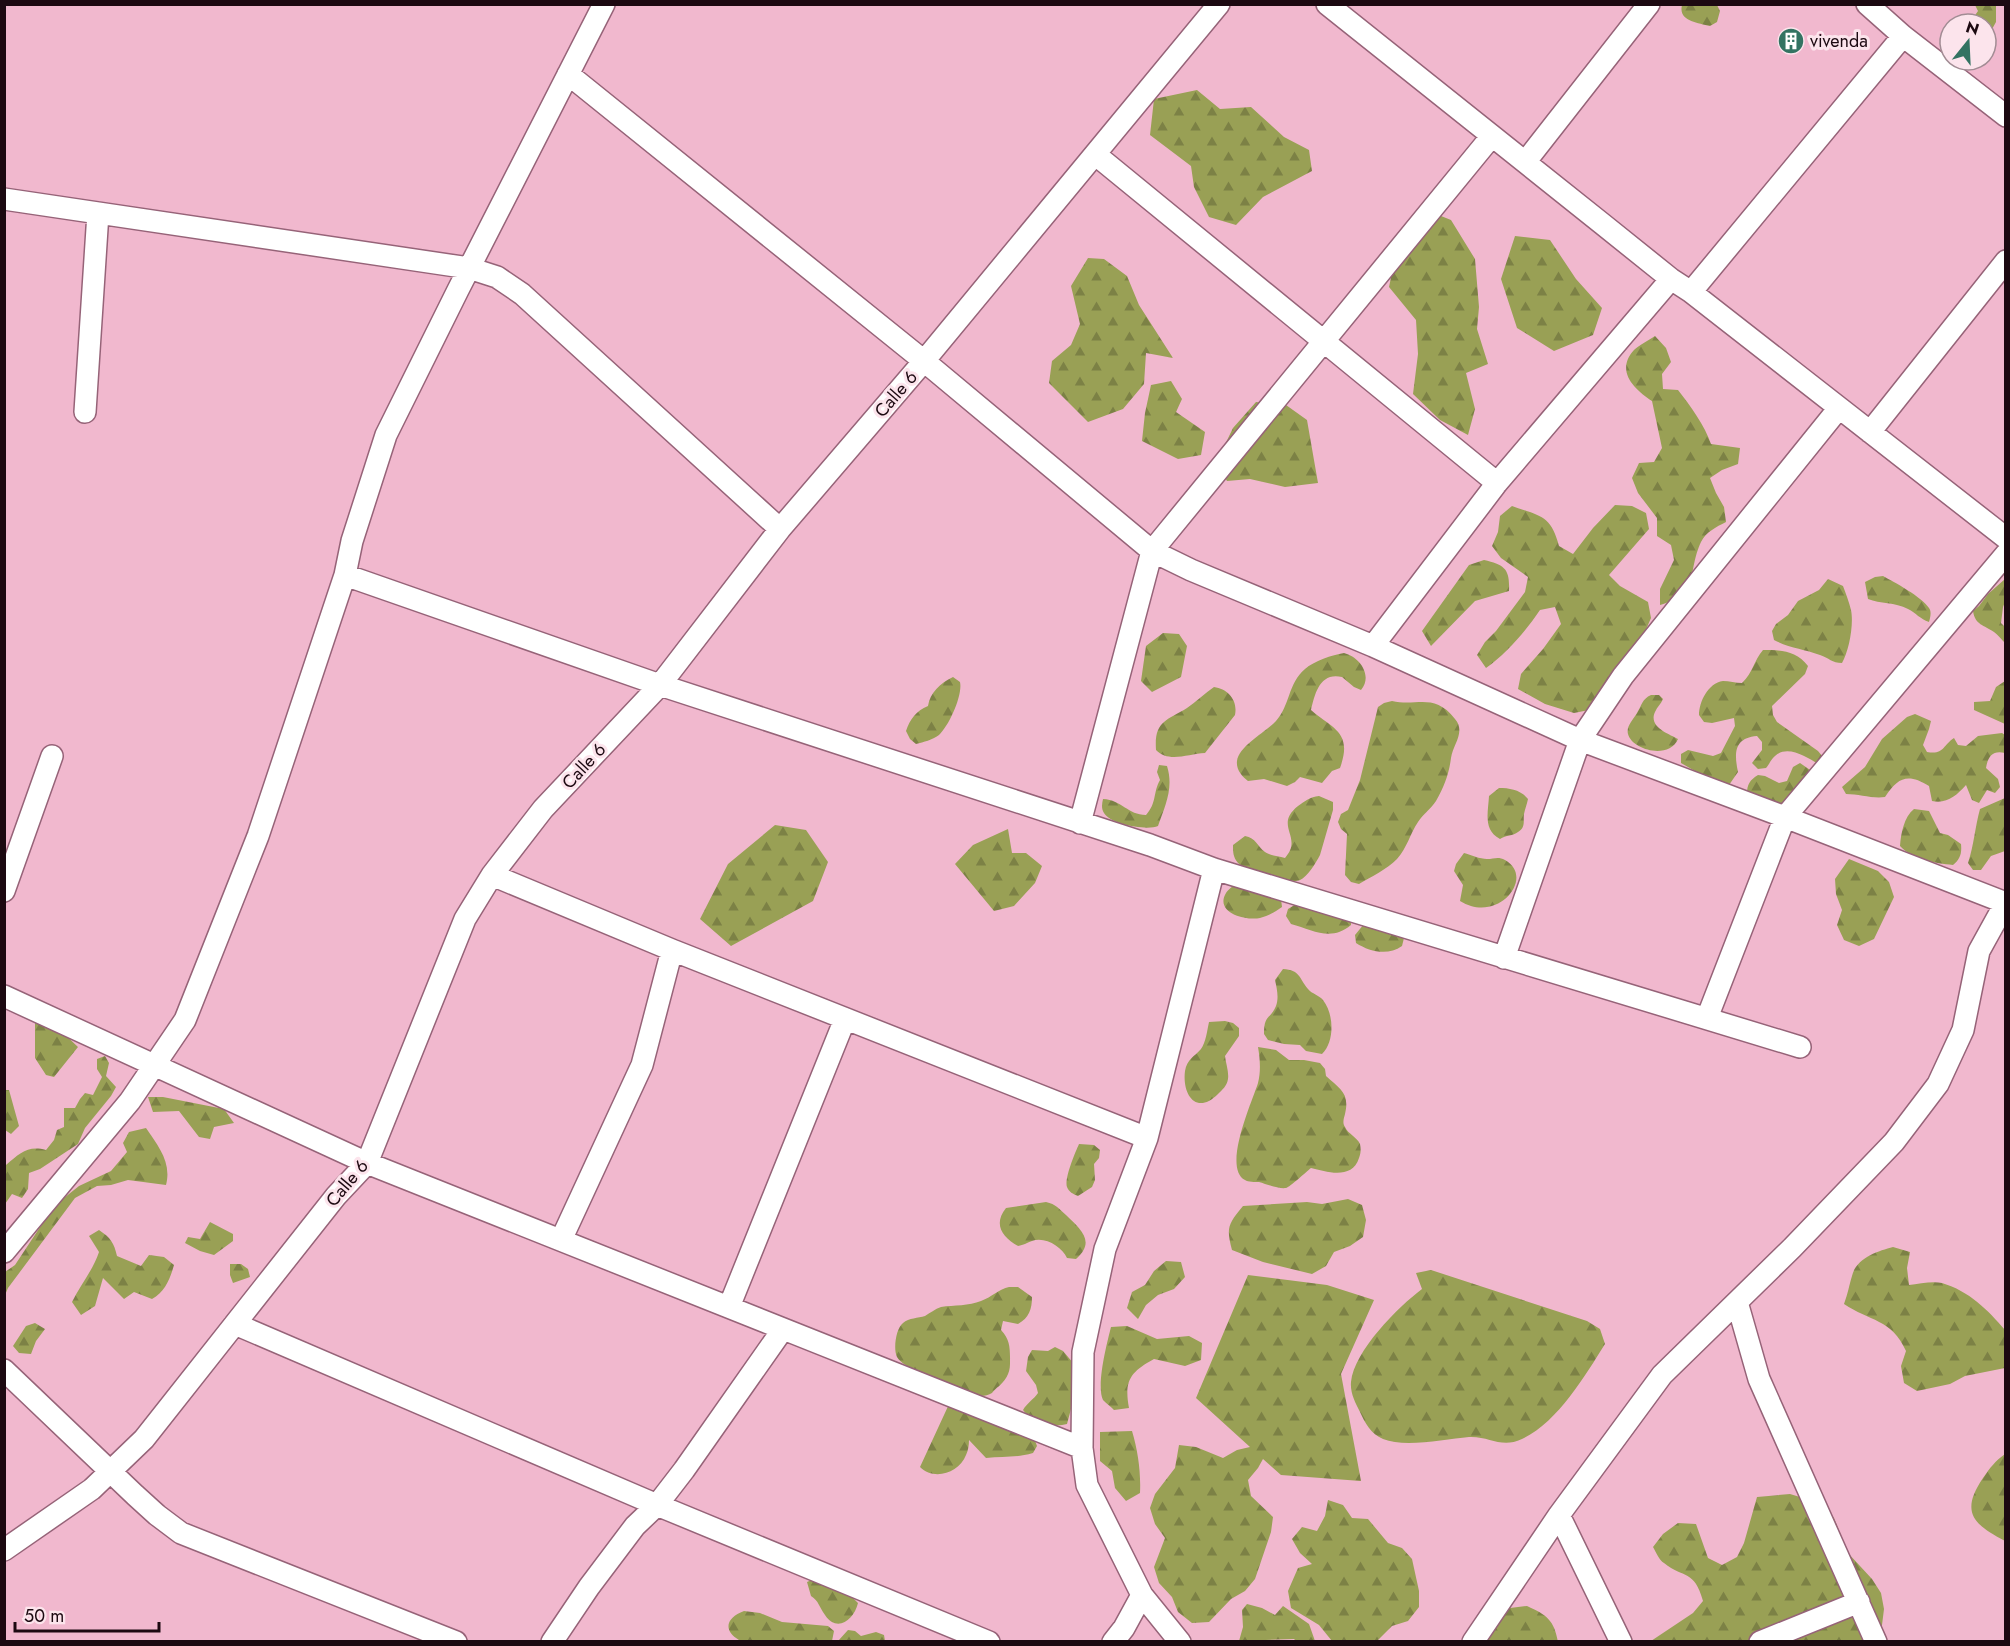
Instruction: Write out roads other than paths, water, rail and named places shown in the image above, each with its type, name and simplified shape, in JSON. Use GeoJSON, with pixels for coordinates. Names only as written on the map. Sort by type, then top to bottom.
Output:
{"type":"FeatureCollection","features":[{"type":"Feature","properties":{"kind":"street"},"geometry":{"type":"LineString","coordinates":[[4,1252],[130,1101],[185,1020],[254,846],[345,575],[352,542],[386,435],[604,4]]}},
{"type":"Feature","properties":{"kind":"street","name":"Calle 6"},"geometry":{"type":"LineString","coordinates":[[4,1550],[92,1489],[144,1439],[336,1196],[367,1163],[465,919],[492,875],[543,809],[660,685],[780,529],[924,361],[1220,4]]}},
{"type":"Feature","properties":{"kind":"street"},"geometry":{"type":"LineString","coordinates":[[1328,4],[1491,137],[1526,161],[1671,279],[1691,292],[2006,538]]}},
{"type":"Feature","properties":{"kind":"street"},"geometry":{"type":"LineString","coordinates":[[1526,161],[1649,4]]}},
{"type":"Feature","properties":{"kind":"street"},"geometry":{"type":"LineString","coordinates":[[1867,4],[1903,36],[2006,116]]}},
{"type":"Feature","properties":{"kind":"street"},"geometry":{"type":"LineString","coordinates":[[1691,292],[1903,36]]}},
{"type":"Feature","properties":{"kind":"street"},"geometry":{"type":"LineString","coordinates":[[568,74],[924,361],[1152,551],[1191,570],[1373,646],[1580,740],[2005,902],[1979,951],[1964,1030],[1938,1084],[1894,1142],[1792,1248],[1662,1375],[1558,1515],[1473,1641]]}},
{"type":"Feature","properties":{"kind":"street"},"geometry":{"type":"LineString","coordinates":[[1080,823],[1152,551],[1491,137]]}},
{"type":"Feature","properties":{"kind":"street"},"geometry":{"type":"LineString","coordinates":[[1096,155],[1497,483]]}},
{"type":"Feature","properties":{"kind":"street"},"geometry":{"type":"LineString","coordinates":[[4,199],[469,268],[496,277],[522,294],[780,529]]}},
{"type":"Feature","properties":{"kind":"street"},"geometry":{"type":"LineString","coordinates":[[85,412],[98,213]]}},
{"type":"Feature","properties":{"kind":"street"},"geometry":{"type":"LineString","coordinates":[[1870,432],[2006,261]]}},
{"type":"Feature","properties":{"kind":"street"},"geometry":{"type":"LineString","coordinates":[[1373,646],[1497,483],[1671,279]]}},
{"type":"Feature","properties":{"kind":"street"},"geometry":{"type":"LineString","coordinates":[[1504,958],[1580,740],[1623,676],[1839,408]]}},
{"type":"Feature","properties":{"kind":"street"},"geometry":{"type":"LineString","coordinates":[[1707,1018],[1785,817],[2006,554]]}},
{"type":"Feature","properties":{"kind":"street"},"geometry":{"type":"LineString","coordinates":[[345,575],[660,685],[1214,868],[1800,1047]]}},
{"type":"Feature","properties":{"kind":"street"},"geometry":{"type":"LineString","coordinates":[[4,891],[52,756]]}},
{"type":"Feature","properties":{"kind":"street"},"geometry":{"type":"LineString","coordinates":[[1180,1641],[1142,1595],[1087,1485],[1082,1448],[1083,1352],[1105,1249],[1147,1138],[1214,868]]}},
{"type":"Feature","properties":{"kind":"street"},"geometry":{"type":"LineString","coordinates":[[492,875],[672,950],[1147,1138]]}},
{"type":"Feature","properties":{"kind":"street"},"geometry":{"type":"LineString","coordinates":[[561,1240],[642,1065],[672,950]]}},
{"type":"Feature","properties":{"kind":"street"},"geometry":{"type":"LineString","coordinates":[[4,996],[367,1163],[1082,1448]]}},
{"type":"Feature","properties":{"kind":"street"},"geometry":{"type":"LineString","coordinates":[[729,1307],[845,1019]]}},
{"type":"Feature","properties":{"kind":"street"},"geometry":{"type":"LineString","coordinates":[[1737,1302],[1760,1379],[1876,1641]]}},
{"type":"Feature","properties":{"kind":"street"},"geometry":{"type":"LineString","coordinates":[[235,1324],[657,1505],[988,1641]]}},
{"type":"Feature","properties":{"kind":"street"},"geometry":{"type":"LineString","coordinates":[[552,1641],[635,1526],[657,1505],[684,1470],[783,1329]]}},
{"type":"Feature","properties":{"kind":"street"},"geometry":{"type":"LineString","coordinates":[[4,1370],[157,1515],[181,1533],[456,1641]]}},
{"type":"Feature","properties":{"kind":"street"},"geometry":{"type":"LineString","coordinates":[[1558,1515],[1622,1641]]}},
{"type":"Feature","properties":{"kind":"street"},"geometry":{"type":"LineString","coordinates":[[1113,1641],[1124,1628],[1142,1595]]}},
{"type":"Feature","properties":{"kind":"street"},"geometry":{"type":"LineString","coordinates":[[1760,1641],[1859,1602]]}},
{"type":"Feature","properties":{"kind":"place","name":"vivenda"},"geometry":{"type":"Point","coordinates":[1791,41]}}]}
